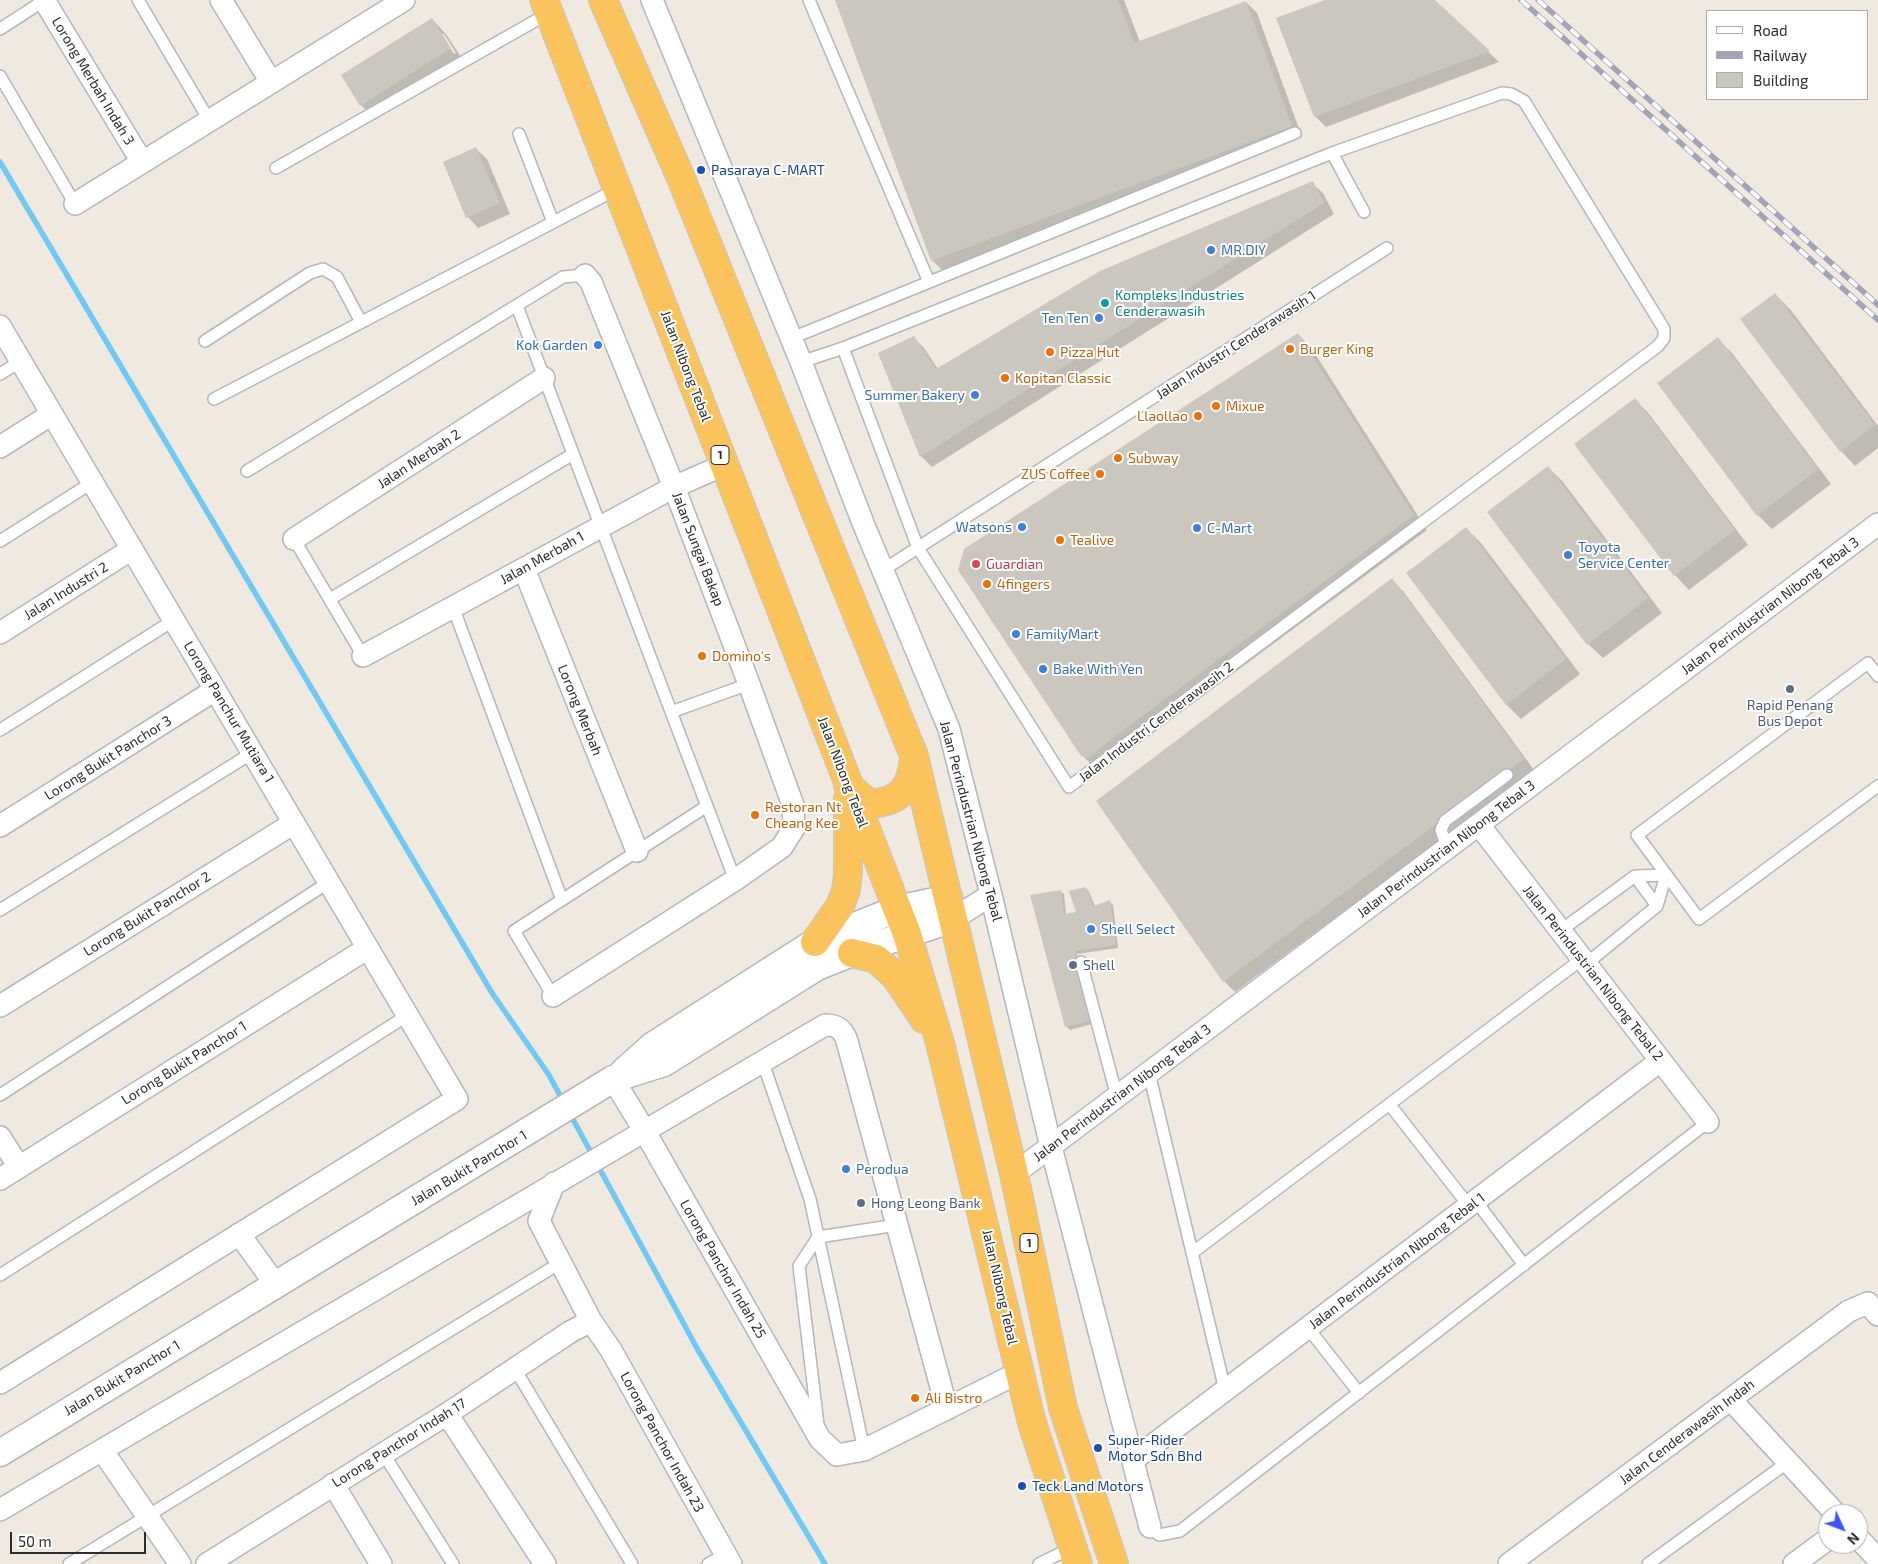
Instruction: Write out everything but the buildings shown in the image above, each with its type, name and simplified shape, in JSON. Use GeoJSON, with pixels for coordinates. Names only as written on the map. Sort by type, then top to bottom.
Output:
{"type":"FeatureCollection","features":[{"type":"Feature","properties":{"kind":"highway","name":"1"},"geometry":{"type":"LineString","coordinates":[[603,0],[681,178],[914,756],[1014,1174],[1063,1408],[1114,1564]]}},
{"type":"Feature","properties":{"kind":"highway","name":"Jalan Nibong Tebal"},"geometry":{"type":"LineString","coordinates":[[547,6],[896,910],[907,934],[940,1043],[1032,1423],[1076,1556]]}},
{"type":"Feature","properties":{"kind":"highway"},"geometry":{"type":"LineString","coordinates":[[848,785],[869,804],[882,803],[895,798],[906,789],[912,774],[914,756]]}},
{"type":"Feature","properties":{"kind":"highway"},"geometry":{"type":"LineString","coordinates":[[815,942],[840,906],[846,890],[848,873],[848,785]]}},
{"type":"Feature","properties":{"kind":"highway"},"geometry":{"type":"LineString","coordinates":[[852,953],[876,959],[895,976],[940,1043]]}},
{"type":"Feature","properties":{"kind":"street","name":"Lorong Merbah Indah 3"},"geometry":{"type":"LineString","coordinates":[[45,0],[142,162]]}},
{"type":"Feature","properties":{"kind":"street"},"geometry":{"type":"LineString","coordinates":[[221,0],[272,82]]}},
{"type":"Feature","properties":{"kind":"street","name":"Jalan Perindustrian Nibong Tebal"},"geometry":{"type":"LineString","coordinates":[[652,0],[792,338],[883,570],[949,729],[1051,1147],[1150,1526]]}},
{"type":"Feature","properties":{"kind":"street"},"geometry":{"type":"LineString","coordinates":[[75,204],[272,82],[395,2]]}},
{"type":"Feature","properties":{"kind":"street","name":"Jalan Sungai Bakap"},"geometry":{"type":"LineString","coordinates":[[585,275],[591,282],[674,486],[793,805],[794,828],[782,847],[736,880]]}},
{"type":"Feature","properties":{"kind":"street","name":"Lorong Panchur Mutiara 1"},"geometry":{"type":"LineString","coordinates":[[0,326],[457,1098],[239,1234]]}},
{"type":"Feature","properties":{"kind":"street","name":"Jalan Merbah 2"},"geometry":{"type":"LineString","coordinates":[[294,539],[544,378]]}},
{"type":"Feature","properties":{"kind":"street"},"geometry":{"type":"LineString","coordinates":[[0,448],[52,414]]}},
{"type":"Feature","properties":{"kind":"street","name":"Jalan Merbah 1"},"geometry":{"type":"LineString","coordinates":[[363,656],[674,486],[724,465]]}},
{"type":"Feature","properties":{"kind":"street","name":"Jalan Perindustrian Nibong Tebal 3"},"geometry":{"type":"LineString","coordinates":[[1014,1174],[1878,524]]}},
{"type":"Feature","properties":{"kind":"street","name":"Jalan Industri 2"},"geometry":{"type":"LineString","coordinates":[[0,633],[132,549]]}},
{"type":"Feature","properties":{"kind":"street","name":"Lorong Merbah"},"geometry":{"type":"LineString","coordinates":[[524,569],[637,851]]}},
{"type":"Feature","properties":{"kind":"street","name":"Lorong Bukit Panchor 3"},"geometry":{"type":"LineString","coordinates":[[0,826],[216,690]]}},
{"type":"Feature","properties":{"kind":"street","name":"Lorong Bukit Panchor 2"},"geometry":{"type":"LineString","coordinates":[[0,1006],[294,823]]}},
{"type":"Feature","properties":{"kind":"street","name":"Jalan Perindustrian Nibong Tebal 2"},"geometry":{"type":"LineString","coordinates":[[1478,825],[1708,1122]]}},
{"type":"Feature","properties":{"kind":"street"},"geometry":{"type":"LineString","coordinates":[[553,996],[736,880]]}},
{"type":"Feature","properties":{"kind":"street"},"geometry":{"type":"LineString","coordinates":[[612,1079],[652,1046],[815,942],[896,910],[951,909],[991,895]]}},
{"type":"Feature","properties":{"kind":"street","name":"Jalan Bukit Panchor 1"},"geometry":{"type":"LineString","coordinates":[[0,1453],[612,1079],[664,1063],[816,967],[907,934],[951,909]]}},
{"type":"Feature","properties":{"kind":"street","name":"Lorong Bukit Panchor 1"},"geometry":{"type":"LineString","coordinates":[[0,1179],[368,948]]}},
{"type":"Feature","properties":{"kind":"street"},"geometry":{"type":"LineString","coordinates":[[0,1510],[825,1025],[834,1025],[841,1029],[847,1041],[947,1409]]}},
{"type":"Feature","properties":{"kind":"street","name":"Jalan Perindustrian Nibong Tebal 1"},"geometry":{"type":"LineString","coordinates":[[1133,1460],[1660,1061]]}},
{"type":"Feature","properties":{"kind":"street","name":"Lorong Panchor Indah 25"},"geometry":{"type":"LineString","coordinates":[[612,1079],[637,1135],[820,1439],[837,1455],[864,1450]]}},
{"type":"Feature","properties":{"kind":"street"},"geometry":{"type":"LineString","coordinates":[[0,1137],[19,1167]]}},
{"type":"Feature","properties":{"kind":"street","name":"Lorong Panchor Indah 23"},"geometry":{"type":"LineString","coordinates":[[554,1183],[538,1221],[591,1320],[611,1350],[722,1561]]}},
{"type":"Feature","properties":{"kind":"street"},"geometry":{"type":"LineString","coordinates":[[0,1383],[239,1234],[276,1285]]}},
{"type":"Feature","properties":{"kind":"street","name":"Jalan Cenderawasih Indah"},"geometry":{"type":"LineString","coordinates":[[1509,1564],[1849,1311],[1873,1309]]}},
{"type":"Feature","properties":{"kind":"street","name":"Lorong Panchor Indah 17"},"geometry":{"type":"LineString","coordinates":[[207,1564],[447,1414],[591,1320]]}},
{"type":"Feature","properties":{"kind":"street"},"geometry":{"type":"LineString","coordinates":[[864,1450],[1020,1372]]}},
{"type":"Feature","properties":{"kind":"street"},"geometry":{"type":"LineString","coordinates":[[1730,1400],[1827,1504]]}},
{"type":"Feature","properties":{"kind":"street"},"geometry":{"type":"LineString","coordinates":[[447,1414],[545,1564]]}},
{"type":"Feature","properties":{"kind":"street"},"geometry":{"type":"LineString","coordinates":[[102,1450],[180,1564]]}},
{"type":"Feature","properties":{"kind":"street"},"geometry":{"type":"LineString","coordinates":[[333,1484],[381,1564]]}},
{"type":"Feature","properties":{"kind":"street"},"geometry":{"type":"LineString","coordinates":[[1794,1564],[1818,1546]]}},
{"type":"Feature","properties":{"kind":"street"},"geometry":{"type":"LineString","coordinates":[[1868,1548],[1878,1559]]}},
{"type":"Feature","properties":{"kind":"lane"},"geometry":{"type":"LineString","coordinates":[[0,29],[45,0]]}},
{"type":"Feature","properties":{"kind":"lane"},"geometry":{"type":"LineString","coordinates":[[138,0],[209,120]]}},
{"type":"Feature","properties":{"kind":"lane"},"geometry":{"type":"LineString","coordinates":[[809,0],[929,282]]}},
{"type":"Feature","properties":{"kind":"lane"},"geometry":{"type":"LineString","coordinates":[[276,168],[547,6]]}},
{"type":"Feature","properties":{"kind":"lane"},"geometry":{"type":"LineString","coordinates":[[0,76],[75,204]]}},
{"type":"Feature","properties":{"kind":"lane","name":"Jalan Industri Cenderawasih 2"},"geometry":{"type":"LineString","coordinates":[[843,348],[918,548],[1069,787],[1658,346],[1664,338],[1664,329],[1524,101],[1511,94],[1502,93],[1332,153]]}},
{"type":"Feature","properties":{"kind":"lane"},"geometry":{"type":"LineString","coordinates":[[792,338],[1295,133]]}},
{"type":"Feature","properties":{"kind":"lane"},"geometry":{"type":"LineString","coordinates":[[519,134],[554,222]]}},
{"type":"Feature","properties":{"kind":"lane"},"geometry":{"type":"LineString","coordinates":[[801,362],[843,348],[1332,153],[1364,212]]}},
{"type":"Feature","properties":{"kind":"lane"},"geometry":{"type":"LineString","coordinates":[[214,399],[617,188]]}},
{"type":"Feature","properties":{"kind":"lane","name":"Jalan Industri Cenderawasih 1"},"geometry":{"type":"LineString","coordinates":[[883,570],[1388,248]]}},
{"type":"Feature","properties":{"kind":"lane"},"geometry":{"type":"LineString","coordinates":[[205,341],[310,273],[323,269],[337,277],[361,322]]}},
{"type":"Feature","properties":{"kind":"lane"},"geometry":{"type":"LineString","coordinates":[[247,471],[563,277],[585,275]]}},
{"type":"Feature","properties":{"kind":"lane"},"geometry":{"type":"LineString","coordinates":[[517,306],[736,880]]}},
{"type":"Feature","properties":{"kind":"lane"},"geometry":{"type":"LineString","coordinates":[[0,374],[21,361]]}},
{"type":"Feature","properties":{"kind":"lane"},"geometry":{"type":"LineString","coordinates":[[330,599],[573,454]]}},
{"type":"Feature","properties":{"kind":"lane"},"geometry":{"type":"LineString","coordinates":[[0,541],[92,482]]}},
{"type":"Feature","properties":{"kind":"lane"},"geometry":{"type":"LineString","coordinates":[[294,539],[363,656]]}},
{"type":"Feature","properties":{"kind":"lane"},"geometry":{"type":"LineString","coordinates":[[453,607],[562,900]]}},
{"type":"Feature","properties":{"kind":"lane"},"geometry":{"type":"LineString","coordinates":[[0,730],[174,620]]}},
{"type":"Feature","properties":{"kind":"lane"},"geometry":{"type":"LineString","coordinates":[[1878,676],[1868,663],[1637,835],[1699,919],[1878,786]]}},
{"type":"Feature","properties":{"kind":"lane"},"geometry":{"type":"LineString","coordinates":[[671,712],[749,684]]}},
{"type":"Feature","properties":{"kind":"lane"},"geometry":{"type":"LineString","coordinates":[[0,910],[252,753]]}},
{"type":"Feature","properties":{"kind":"lane"},"geometry":{"type":"LineString","coordinates":[[1447,848],[1441,830],[1445,821],[1507,775]]}},
{"type":"Feature","properties":{"kind":"lane"},"geometry":{"type":"LineString","coordinates":[[553,996],[514,932],[707,806]]}},
{"type":"Feature","properties":{"kind":"lane"},"geometry":{"type":"LineString","coordinates":[[1560,931],[1635,876],[1666,874]]}},
{"type":"Feature","properties":{"kind":"lane"},"geometry":{"type":"LineString","coordinates":[[1192,1253],[1656,906],[1666,874]]}},
{"type":"Feature","properties":{"kind":"lane"},"geometry":{"type":"LineString","coordinates":[[1635,876],[1656,906]]}},
{"type":"Feature","properties":{"kind":"lane"},"geometry":{"type":"LineString","coordinates":[[0,1095],[329,882]]}},
{"type":"Feature","properties":{"kind":"lane"},"geometry":{"type":"LineString","coordinates":[[1081,962],[1117,1097]]}},
{"type":"Feature","properties":{"kind":"lane"},"geometry":{"type":"LineString","coordinates":[[0,1274],[408,1015]]}},
{"type":"Feature","properties":{"kind":"lane"},"geometry":{"type":"LineString","coordinates":[[763,1063],[810,1199],[864,1450]]}},
{"type":"Feature","properties":{"kind":"lane"},"geometry":{"type":"LineString","coordinates":[[1149,1073],[1225,1390]]}},
{"type":"Feature","properties":{"kind":"lane"},"geometry":{"type":"LineString","coordinates":[[1390,1104],[1524,1265]]}},
{"type":"Feature","properties":{"kind":"lane"},"geometry":{"type":"LineString","coordinates":[[1150,1526],[1159,1535],[1180,1531],[1708,1122]]}},
{"type":"Feature","properties":{"kind":"lane"},"geometry":{"type":"LineString","coordinates":[[820,1439],[799,1266],[818,1237],[897,1225]]}},
{"type":"Feature","properties":{"kind":"lane"},"geometry":{"type":"LineString","coordinates":[[73,1563],[560,1263]]}},
{"type":"Feature","properties":{"kind":"lane"},"geometry":{"type":"LineString","coordinates":[[1308,1328],[1359,1393]]}},
{"type":"Feature","properties":{"kind":"lane"},"geometry":{"type":"LineString","coordinates":[[515,1369],[632,1564]]}},
{"type":"Feature","properties":{"kind":"lane"},"geometry":{"type":"LineString","coordinates":[[383,1453],[453,1564]]}},
{"type":"Feature","properties":{"kind":"lane"},"geometry":{"type":"LineString","coordinates":[[1648,1564],[1788,1462]]}},
{"type":"Feature","properties":{"kind":"lane"},"geometry":{"type":"LineString","coordinates":[[1039,1564],[1076,1556]]}},
{"type":"Feature","properties":{"kind":"waterway"},"geometry":{"type":"LineString","coordinates":[[0,162],[492,993],[549,1075],[563,1101]]}},
{"type":"Feature","properties":{"kind":"waterway"},"geometry":{"type":"LineString","coordinates":[[570,1114],[593,1156]]}},
{"type":"Feature","properties":{"kind":"waterway"},"geometry":{"type":"LineString","coordinates":[[597,1164],[698,1350],[825,1564]]}},
{"type":"Feature","properties":{"kind":"railway"},"geometry":{"type":"LineString","coordinates":[[1521,0],[1878,320]]}},
{"type":"Feature","properties":{"kind":"railway"},"geometry":{"type":"LineString","coordinates":[[1538,0],[1878,305]]}},
{"type":"Feature","properties":{"kind":"place","name":"Pasaraya C-MART"},"geometry":{"type":"Point","coordinates":[701,170]}},
{"type":"Feature","properties":{"kind":"place","name":"MR.DIY"},"geometry":{"type":"Point","coordinates":[1211,250]}},
{"type":"Feature","properties":{"kind":"place","name":"Kompleks Industries Cenderawasih"},"geometry":{"type":"Point","coordinates":[1105,303]}},
{"type":"Feature","properties":{"kind":"place","name":"Ten Ten"},"geometry":{"type":"Point","coordinates":[1099,318]}},
{"type":"Feature","properties":{"kind":"place","name":"Kok Garden"},"geometry":{"type":"Point","coordinates":[598,345]}},
{"type":"Feature","properties":{"kind":"place","name":"Burger King"},"geometry":{"type":"Point","coordinates":[1290,349]}},
{"type":"Feature","properties":{"kind":"place","name":"Pizza Hut"},"geometry":{"type":"Point","coordinates":[1050,352]}},
{"type":"Feature","properties":{"kind":"place","name":"Kopitan Classic"},"geometry":{"type":"Point","coordinates":[1005,378]}},
{"type":"Feature","properties":{"kind":"place","name":"Summer Bakery"},"geometry":{"type":"Point","coordinates":[975,395]}},
{"type":"Feature","properties":{"kind":"place","name":"Mixue"},"geometry":{"type":"Point","coordinates":[1216,406]}},
{"type":"Feature","properties":{"kind":"place","name":"Llaollao"},"geometry":{"type":"Point","coordinates":[1198,416]}},
{"type":"Feature","properties":{"kind":"place","name":"Subway"},"geometry":{"type":"Point","coordinates":[1118,458]}},
{"type":"Feature","properties":{"kind":"place","name":"ZUS Coffee"},"geometry":{"type":"Point","coordinates":[1100,474]}},
{"type":"Feature","properties":{"kind":"place","name":"Watsons"},"geometry":{"type":"Point","coordinates":[1022,527]}},
{"type":"Feature","properties":{"kind":"place","name":"C-Mart"},"geometry":{"type":"Point","coordinates":[1197,528]}},
{"type":"Feature","properties":{"kind":"place","name":"Tealive"},"geometry":{"type":"Point","coordinates":[1060,540]}},
{"type":"Feature","properties":{"kind":"place","name":"Toyota Service Center"},"geometry":{"type":"Point","coordinates":[1568,555]}},
{"type":"Feature","properties":{"kind":"place","name":"Guardian"},"geometry":{"type":"Point","coordinates":[976,564]}},
{"type":"Feature","properties":{"kind":"place","name":"4fingers"},"geometry":{"type":"Point","coordinates":[987,584]}},
{"type":"Feature","properties":{"kind":"place","name":"FamilyMart"},"geometry":{"type":"Point","coordinates":[1016,634]}},
{"type":"Feature","properties":{"kind":"place","name":"Domino's"},"geometry":{"type":"Point","coordinates":[702,656]}},
{"type":"Feature","properties":{"kind":"place","name":"Bake With Yen"},"geometry":{"type":"Point","coordinates":[1043,669]}},
{"type":"Feature","properties":{"kind":"place","name":"Rapid Penang Bus Depot"},"geometry":{"type":"Point","coordinates":[1790,689]}},
{"type":"Feature","properties":{"kind":"place","name":"Restoran Nt Cheang Kee"},"geometry":{"type":"Point","coordinates":[755,815]}},
{"type":"Feature","properties":{"kind":"place","name":"Shell Select"},"geometry":{"type":"Point","coordinates":[1091,929]}},
{"type":"Feature","properties":{"kind":"place","name":"Shell"},"geometry":{"type":"Point","coordinates":[1073,965]}},
{"type":"Feature","properties":{"kind":"place","name":"Perodua"},"geometry":{"type":"Point","coordinates":[846,1169]}},
{"type":"Feature","properties":{"kind":"place","name":"Hong Leong Bank"},"geometry":{"type":"Point","coordinates":[861,1203]}},
{"type":"Feature","properties":{"kind":"place","name":"Ali Bistro"},"geometry":{"type":"Point","coordinates":[915,1398]}},
{"type":"Feature","properties":{"kind":"place","name":"Super-Rider Motor Sdn Bhd"},"geometry":{"type":"Point","coordinates":[1098,1448]}},
{"type":"Feature","properties":{"kind":"place","name":"Teck Land Motors"},"geometry":{"type":"Point","coordinates":[1022,1486]}}]}
